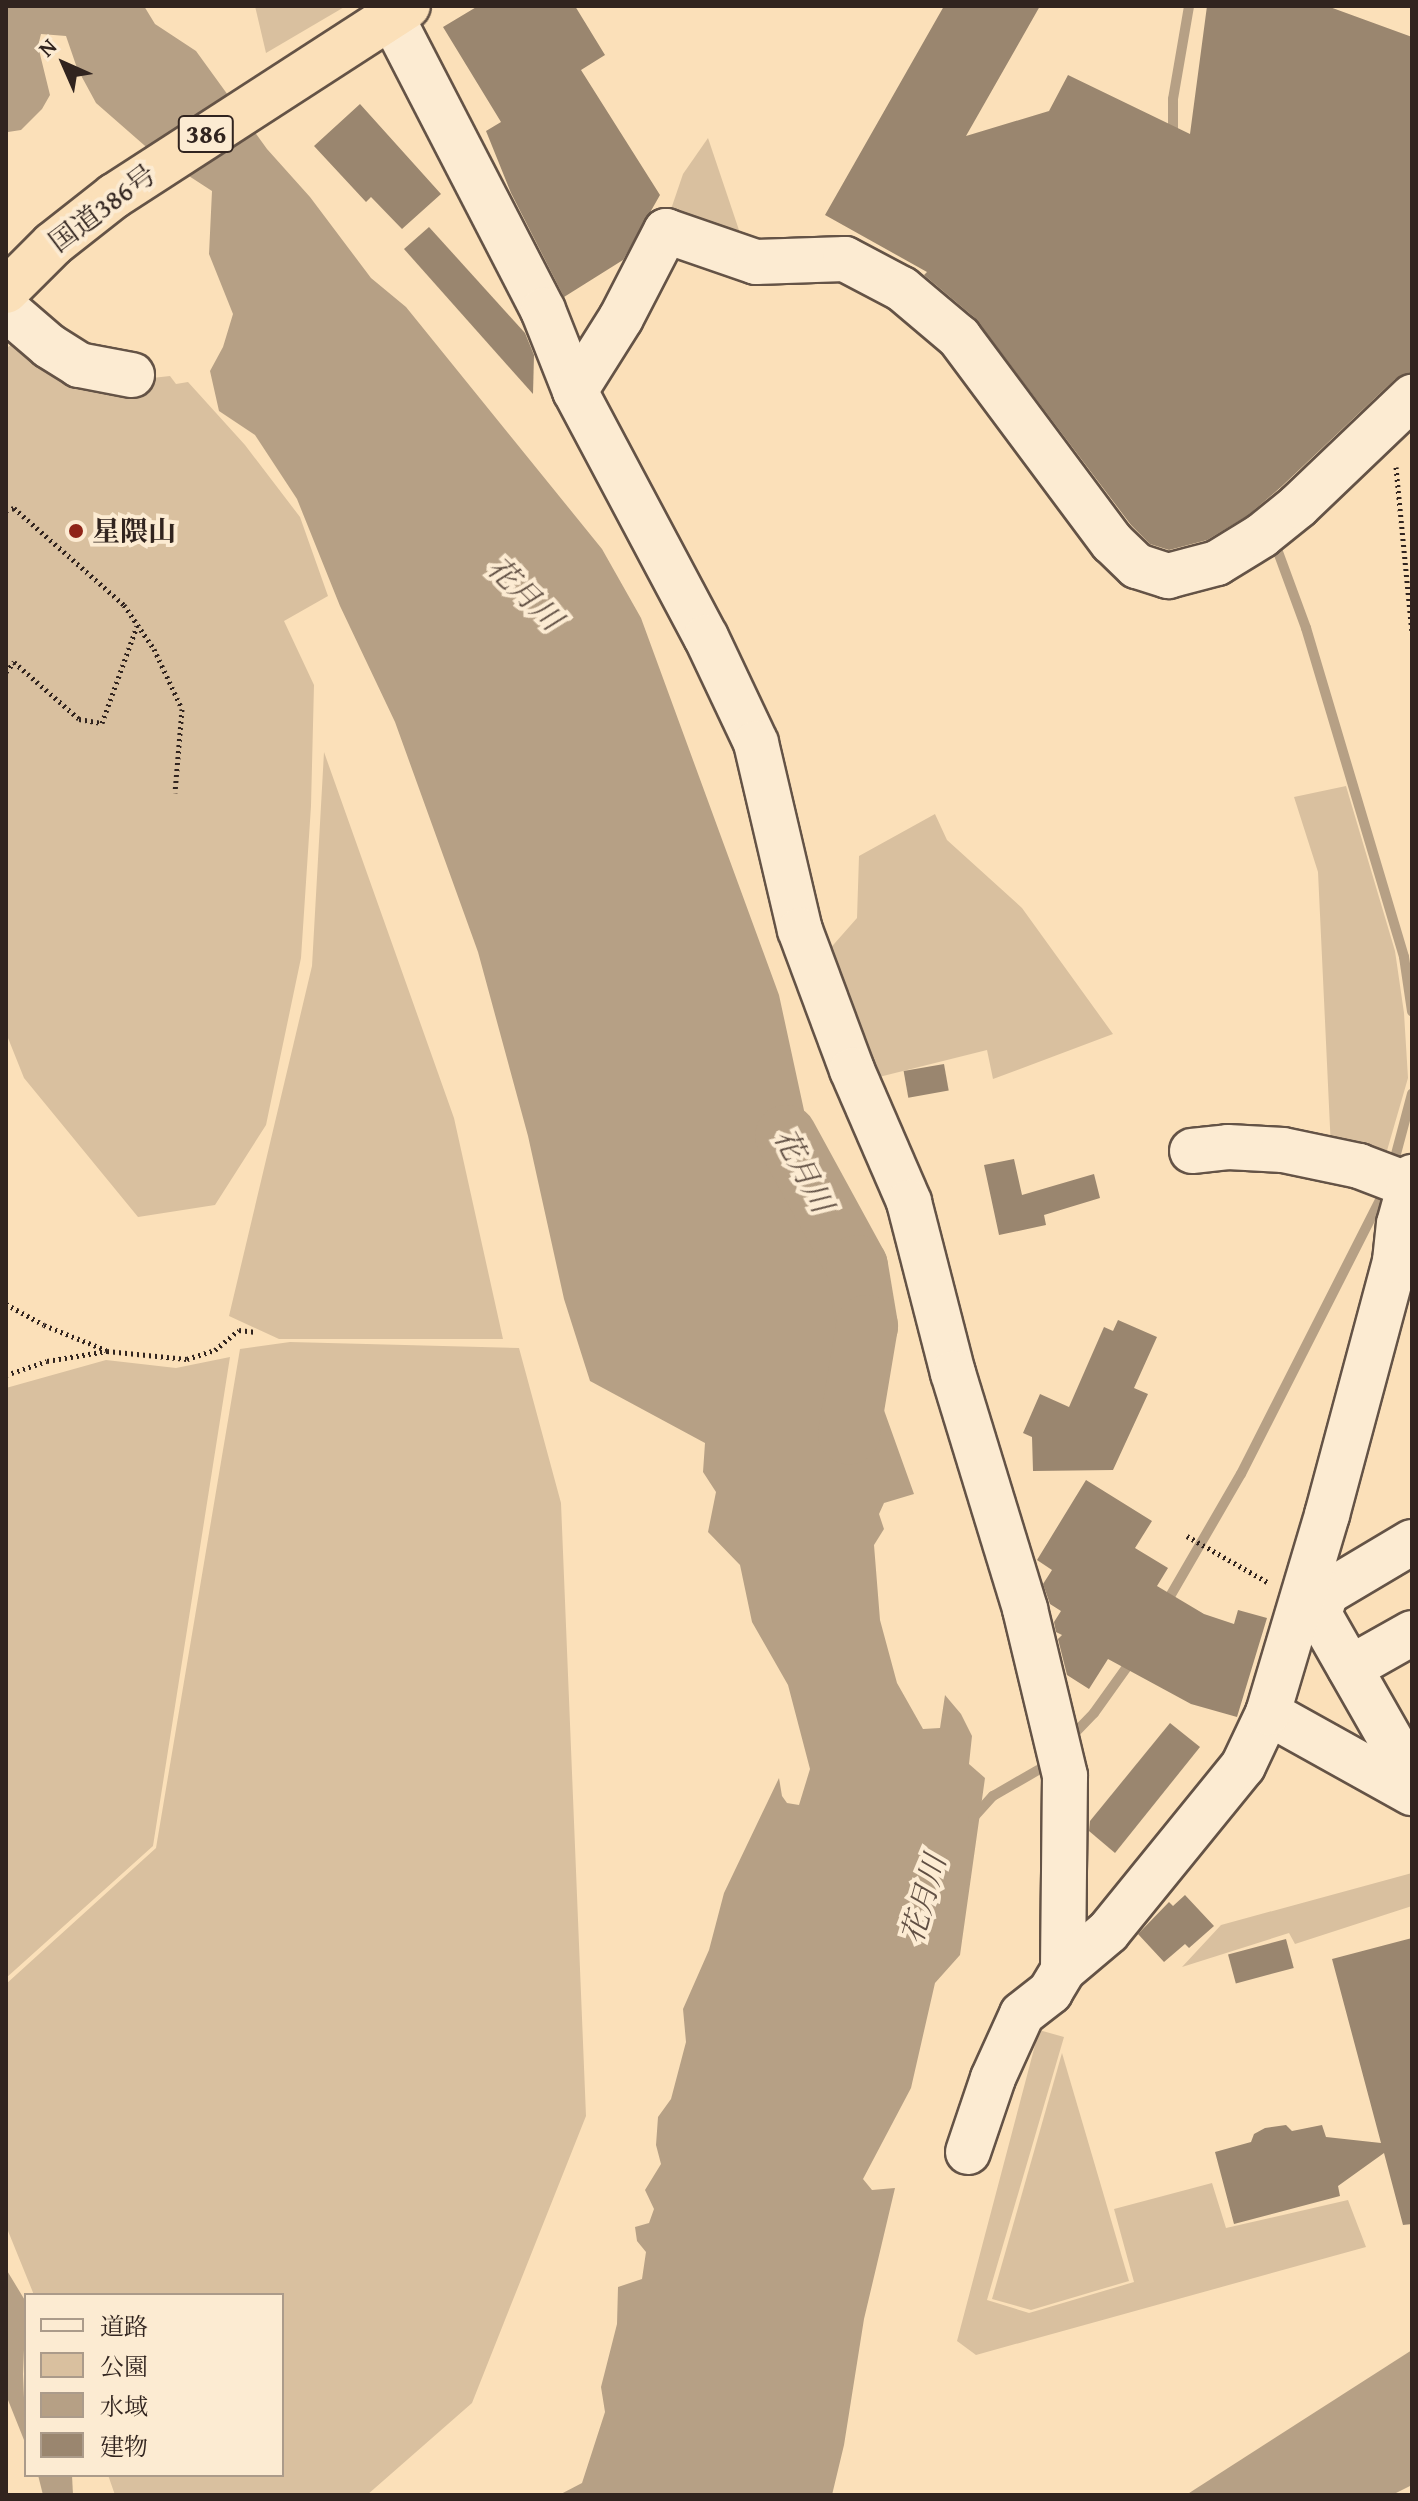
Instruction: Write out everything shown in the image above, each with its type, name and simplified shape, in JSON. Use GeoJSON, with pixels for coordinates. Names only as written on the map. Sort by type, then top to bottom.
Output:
{"type":"FeatureCollection","features":[{"type":"Feature","properties":{"kind":"highway","name":"国道386号"},"geometry":{"type":"LineString","coordinates":[[6,291],[53,244],[178,152],[388,15]]}},
{"type":"Feature","properties":{"kind":"street"},"geometry":{"type":"LineString","coordinates":[[388,15],[543,310],[575,391],[706,637],[756,743],[800,930],[852,1070],[909,1202],[953,1373],[1025,1609],[1065,1776],[1063,1970]]}},
{"type":"Feature","properties":{"kind":"street"},"geometry":{"type":"LineString","coordinates":[[575,391],[621,318],[666,231],[756,262],[845,259],[902,289],[959,337],[1012,403],[1074,495],[1137,566],[1168,576],[1217,563],[1267,531],[1401,407]]}},
{"type":"Feature","properties":{"kind":"street"},"geometry":{"type":"LineString","coordinates":[[6,309],[49,346],[79,365],[132,375]]}},
{"type":"Feature","properties":{"kind":"street"},"geometry":{"type":"LineString","coordinates":[[968,2152],[993,2078],[1022,2014],[1050,1992],[1063,1970],[1108,1932],[1243,1766],[1268,1713],[1395,1261],[1401,1179],[1283,1150],[1228,1147],[1192,1151]]}},
{"type":"Feature","properties":{"kind":"street"},"geometry":{"type":"LineString","coordinates":[[1412,1542],[1326,1593],[1319,1614],[1350,1668],[1400,1729],[1412,1777]]}},
{"type":"Feature","properties":{"kind":"street"},"geometry":{"type":"LineString","coordinates":[[1350,1668],[1412,1633]]}},
{"type":"Feature","properties":{"kind":"street"},"geometry":{"type":"LineString","coordinates":[[1268,1713],[1412,1793]]}},
{"type":"Feature","properties":{"kind":"path"},"geometry":{"type":"LineString","coordinates":[[1401,407],[1412,633]]}},
{"type":"Feature","properties":{"kind":"path"},"geometry":{"type":"LineString","coordinates":[[6,510],[14,508],[124,605],[154,649],[182,709],[175,793]]}},
{"type":"Feature","properties":{"kind":"path"},"geometry":{"type":"LineString","coordinates":[[6,672],[14,662],[79,719],[102,723],[138,625]]}},
{"type":"Feature","properties":{"kind":"path"},"geometry":{"type":"LineString","coordinates":[[6,1304],[18,1313],[107,1351]]}},
{"type":"Feature","properties":{"kind":"path"},"geometry":{"type":"LineString","coordinates":[[6,1375],[47,1361],[107,1351],[187,1359],[215,1350],[239,1330],[256,1332]]}},
{"type":"Feature","properties":{"kind":"path"},"geometry":{"type":"LineString","coordinates":[[1187,1536],[1301,1601]]}},
{"type":"Feature","properties":{"kind":"green space"},"geometry":{"type":"Polygon","coordinates":[[[255,6],[346,6],[266,53],[255,6]]]}},
{"type":"Feature","properties":{"kind":"green space"},"geometry":{"type":"Polygon","coordinates":[[[708,138],[744,245],[667,221],[683,174],[708,138]]]}},
{"type":"Feature","properties":{"kind":"green space"},"geometry":{"type":"Polygon","coordinates":[[[16,340],[125,381],[170,376],[176,384],[188,382],[245,445],[300,517],[328,596],[284,621],[314,685],[311,806],[301,958],[266,1125],[215,1205],[138,1217],[24,1078],[6,1033],[6,349],[16,340]]]}},
{"type":"Feature","properties":{"kind":"green space"},"geometry":{"type":"Polygon","coordinates":[[[324,752],[454,1118],[503,1339],[279,1339],[229,1316],[312,966],[324,752]]]}},
{"type":"Feature","properties":{"kind":"green space"},"geometry":{"type":"Polygon","coordinates":[[[1346,786],[1395,951],[1404,1013],[1408,1078],[1384,1161],[1331,1149],[1318,872],[1294,797],[1346,786]]]}},
{"type":"Feature","properties":{"kind":"green space"},"geometry":{"type":"Polygon","coordinates":[[[935,814],[947,840],[1022,908],[1113,1034],[993,1079],[987,1050],[879,1077],[827,952],[857,918],[859,856],[935,814]]]}},
{"type":"Feature","properties":{"kind":"green space"},"geometry":{"type":"Polygon","coordinates":[[[290,1342],[519,1348],[561,1503],[586,2116],[472,2403],[367,2495],[115,2495],[109,2477],[284,2477],[284,2293],[33,2293],[6,2226],[6,1984],[156,1848],[240,1349],[290,1342]]]}},
{"type":"Feature","properties":{"kind":"green space"},"geometry":{"type":"Polygon","coordinates":[[[230,1357],[153,1846],[6,1978],[6,1388],[106,1360],[176,1368],[230,1357]]]}},
{"type":"Feature","properties":{"kind":"green space"},"geometry":{"type":"Polygon","coordinates":[[[1412,1873],[1412,1906],[1295,1944],[1289,1933],[1182,1967],[1221,1925],[1412,1873]]]}},
{"type":"Feature","properties":{"kind":"green space"},"geometry":{"type":"Polygon","coordinates":[[[1039,2030],[1064,2037],[987,2300],[1029,2313],[1134,2282],[1114,2209],[1212,2183],[1226,2228],[1348,2200],[1366,2247],[976,2355],[957,2341],[1039,2030]]]}},
{"type":"Feature","properties":{"kind":"green space"},"geometry":{"type":"Polygon","coordinates":[[[1062,2053],[1129,2281],[1031,2310],[992,2299],[1062,2053]]]}},
{"type":"Feature","properties":{"kind":"water"},"geometry":{"type":"Polygon","coordinates":[[[6,6],[144,6],[155,24],[196,51],[267,149],[310,197],[371,278],[406,307],[602,549],[641,618],[779,995],[846,1304],[914,1494],[884,1503],[879,1514],[884,1529],[874,1545],[880,1620],[897,1683],[923,1729],[940,1728],[945,1695],[961,1714],[972,1736],[969,1764],[985,1778],[960,1955],[935,1983],[911,2088],[863,2179],[872,2190],[895,2188],[864,2319],[844,2445],[832,2495],[559,2495],[582,2483],[605,2412],[601,2387],[617,2324],[618,2287],[642,2279],[646,2252],[637,2241],[635,2227],[649,2223],[654,2209],[645,2190],[661,2164],[656,2145],[658,2117],[671,2099],[686,2042],[683,2009],[709,1950],[724,1893],[779,1778],[782,1796],[787,1803],[799,1805],[810,1769],[788,1685],[752,1622],[740,1565],[708,1532],[716,1492],[703,1472],[705,1443],[590,1381],[564,1299],[528,1136],[478,952],[395,722],[340,606],[297,499],[255,435],[219,411],[210,371],[223,347],[233,314],[209,254],[212,191],[152,152],[96,103],[77,68],[66,36],[41,34],[38,46],[50,95],[42,109],[21,130],[8,132],[6,6]]]}},
{"type":"Feature","properties":{"kind":"water"},"geometry":{"type":"Polygon","coordinates":[[[6,2269],[24,2299],[24,2440],[6,2395],[6,2269]]]}},
{"type":"Feature","properties":{"kind":"water"},"geometry":{"type":"Polygon","coordinates":[[[1412,2350],[1412,2485],[1392,2495],[1186,2495],[1412,2350]]]}},
{"type":"Feature","properties":{"kind":"water"},"geometry":{"type":"Polygon","coordinates":[[[38,2477],[72,2477],[73,2495],[43,2495],[38,2477]]]}},
{"type":"Feature","properties":{"kind":"building"},"geometry":{"type":"Polygon","coordinates":[[[478,6],[575,6],[605,55],[581,70],[660,195],[623,260],[564,297],[511,193],[486,131],[501,122],[443,27],[478,6]]]}},
{"type":"Feature","properties":{"kind":"building"},"geometry":{"type":"Polygon","coordinates":[[[944,6],[1040,6],[966,136],[1049,111],[1068,75],[1190,134],[1207,6],[1327,6],[1412,37],[1412,373],[1395,379],[1247,516],[1207,540],[1169,550],[1150,544],[1131,525],[975,318],[924,275],[927,272],[825,215],[944,6]]]}},
{"type":"Feature","properties":{"kind":"building"},"geometry":{"type":"Polygon","coordinates":[[[360,104],[441,194],[402,229],[371,197],[366,202],[314,146],[360,104]]]}},
{"type":"Feature","properties":{"kind":"building"},"geometry":{"type":"Polygon","coordinates":[[[429,227],[525,333],[534,355],[533,394],[404,249],[429,227]]]}},
{"type":"Feature","properties":{"kind":"building"},"geometry":{"type":"Polygon","coordinates":[[[944,1064],[949,1091],[908,1098],[904,1071],[944,1064]]]}},
{"type":"Feature","properties":{"kind":"building"},"geometry":{"type":"Polygon","coordinates":[[[1014,1159],[1022,1195],[1094,1174],[1100,1198],[1044,1215],[1046,1225],[999,1235],[984,1165],[1014,1159]]]}},
{"type":"Feature","properties":{"kind":"building"},"geometry":{"type":"Polygon","coordinates":[[[1118,1320],[1157,1337],[1134,1388],[1148,1394],[1113,1470],[1033,1471],[1032,1437],[1023,1433],[1040,1394],[1069,1407],[1104,1327],[1113,1331],[1118,1320]]]}},
{"type":"Feature","properties":{"kind":"building"},"geometry":{"type":"Polygon","coordinates":[[[1086,1480],[1152,1521],[1135,1548],[1168,1568],[1157,1586],[1204,1614],[1234,1624],[1238,1610],[1267,1618],[1237,1717],[1191,1704],[1108,1659],[1089,1689],[1067,1675],[1058,1639],[1062,1635],[1056,1632],[1054,1622],[1061,1611],[1050,1604],[1043,1584],[1052,1570],[1037,1560],[1086,1480]]]}},
{"type":"Feature","properties":{"kind":"building"},"geometry":{"type":"Polygon","coordinates":[[[1170,1723],[1200,1747],[1115,1853],[1089,1831],[1090,1821],[1170,1723]]]}},
{"type":"Feature","properties":{"kind":"building"},"geometry":{"type":"Polygon","coordinates":[[[1185,1895],[1214,1926],[1189,1948],[1185,1944],[1164,1962],[1138,1934],[1169,1902],[1173,1906],[1185,1895]]]}},
{"type":"Feature","properties":{"kind":"building"},"geometry":{"type":"Polygon","coordinates":[[[1412,1938],[1412,2224],[1403,2225],[1384,2153],[1338,2186],[1340,2196],[1234,2224],[1215,2152],[1251,2142],[1254,2134],[1265,2128],[1286,2125],[1292,2131],[1322,2125],[1326,2137],[1381,2143],[1332,1959],[1412,1938]]]}},
{"type":"Feature","properties":{"kind":"building"},"geometry":{"type":"Polygon","coordinates":[[[1286,1939],[1294,1968],[1236,1984],[1228,1955],[1286,1939]]]}},
{"type":"Feature","properties":{"kind":"waterway"},"geometry":{"type":"LineString","coordinates":[[1173,139],[1173,99],[1189,6]]}},
{"type":"Feature","properties":{"kind":"waterway"},"geometry":{"type":"LineString","coordinates":[[1274,541],[1306,628],[1404,957],[1412,1011]]}},
{"type":"Feature","properties":{"kind":"waterway"},"geometry":{"type":"LineString","coordinates":[[1392,1169],[1412,1094]]}},
{"type":"Feature","properties":{"kind":"waterway","name":"花月川"},"geometry":{"type":"LineString","coordinates":[[786,1136],[857,1266],[867,1326],[849,1433]]}},
{"type":"Feature","properties":{"kind":"waterway"},"geometry":{"type":"LineString","coordinates":[[1165,1605],[1241,1474],[1386,1188]]}},
{"type":"Feature","properties":{"kind":"waterway"},"geometry":{"type":"LineString","coordinates":[[1068,1740],[1094,1713],[1132,1660]]}},
{"type":"Feature","properties":{"kind":"waterway"},"geometry":{"type":"LineString","coordinates":[[973,1818],[993,1796],[1038,1770]]}},
{"type":"Feature","properties":{"kind":"place","name":"星隈山"},"geometry":{"type":"Point","coordinates":[76,531]}}]}
